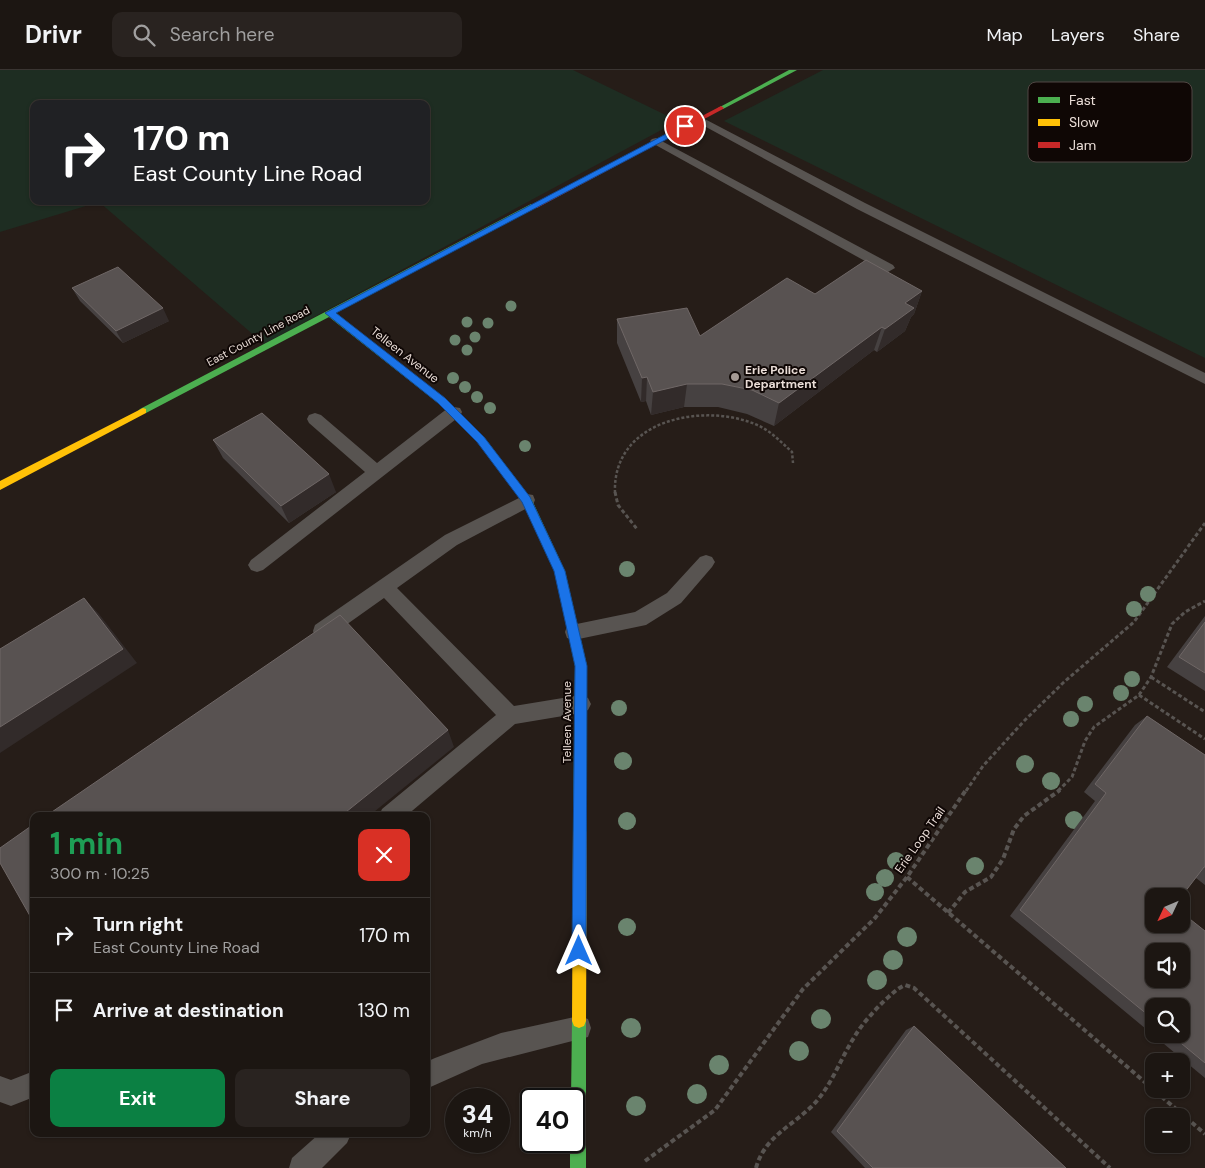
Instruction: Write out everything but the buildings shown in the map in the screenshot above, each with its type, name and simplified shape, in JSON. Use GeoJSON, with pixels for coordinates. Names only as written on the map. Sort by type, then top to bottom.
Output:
{"type":"FeatureCollection","features":[{"type":"Feature","properties":{"kind":"main road","name":"East County Line Road"},"geometry":{"type":"LineString","coordinates":[[0,486],[794,70]]}},
{"type":"Feature","properties":{"kind":"main road","name":"Telleen Avenue"},"geometry":{"type":"LineString","coordinates":[[330,313],[454,412],[480,439],[527,500],[560,571],[581,666],[578,1168]]}},
{"type":"Feature","properties":{"kind":"lane"},"geometry":{"type":"LineString","coordinates":[[699,119],[861,206],[1205,379]]}},
{"type":"Feature","properties":{"kind":"lane"},"geometry":{"type":"LineString","coordinates":[[656,141],[888,268]]}},
{"type":"Feature","properties":{"kind":"lane"},"geometry":{"type":"LineString","coordinates":[[257,565],[454,412]]}},
{"type":"Feature","properties":{"kind":"lane"},"geometry":{"type":"LineString","coordinates":[[315,419],[377,473]]}},
{"type":"Feature","properties":{"kind":"lane"},"geometry":{"type":"LineString","coordinates":[[303,644],[451,540],[527,500]]}},
{"type":"Feature","properties":{"kind":"lane"},"geometry":{"type":"LineString","coordinates":[[574,632],[639,619],[674,598],[706,562]]}},
{"type":"Feature","properties":{"kind":"lane"},"geometry":{"type":"LineString","coordinates":[[384,587],[510,716]]}},
{"type":"Feature","properties":{"kind":"lane"},"geometry":{"type":"LineString","coordinates":[[395,812],[510,716],[581,704]]}},
{"type":"Feature","properties":{"kind":"lane"},"geometry":{"type":"LineString","coordinates":[[430,1074],[444,1066],[520,1039],[579,1028]]}},
{"type":"Feature","properties":{"kind":"lane"},"geometry":{"type":"LineString","coordinates":[[0,1089],[11,1093],[30,1086]]}},
{"type":"Feature","properties":{"kind":"lane"},"geometry":{"type":"LineString","coordinates":[[302,1168],[335,1137]]}},
{"type":"Feature","properties":{"kind":"path"},"geometry":{"type":"LineString","coordinates":[[637,529],[618,504],[615,482],[617,465],[626,450],[644,433],[666,421],[693,416],[721,415],[754,423],[775,437],[792,452],[793,463]]}},
{"type":"Feature","properties":{"kind":"path","name":"Erie Loop Trail"},"geometry":{"type":"LineString","coordinates":[[645,1161],[715,1110],[803,989],[875,918],[907,878],[983,766],[1024,721],[1064,682],[1134,622],[1205,523]]}},
{"type":"Feature","properties":{"kind":"path"},"geometry":{"type":"LineString","coordinates":[[948,913],[965,892],[991,877],[1003,859],[1014,829],[1024,816],[1060,790],[1072,777],[1085,740],[1094,727],[1139,695],[1151,677],[1172,624],[1185,612],[1205,601]]}},
{"type":"Feature","properties":{"kind":"path"},"geometry":{"type":"LineString","coordinates":[[1151,677],[1205,712]]}},
{"type":"Feature","properties":{"kind":"path"},"geometry":{"type":"LineString","coordinates":[[1139,695],[1205,740]]}},
{"type":"Feature","properties":{"kind":"path"},"geometry":{"type":"LineString","coordinates":[[907,878],[1205,1134]]}},
{"type":"Feature","properties":{"kind":"path"},"geometry":{"type":"LineString","coordinates":[[756,1168],[759,1157],[770,1140],[812,1106],[834,1075],[855,1035],[878,1007],[898,988],[905,985],[914,988],[1110,1168]]}},
{"type":"Feature","properties":{"kind":"green space"},"geometry":{"type":"Polygon","coordinates":[[[0,70],[573,70],[678,121],[264,344],[102,205],[430,205],[430,100],[30,100],[30,205],[89,205],[0,232],[0,70]]]}},
{"type":"Feature","properties":{"kind":"green space"},"geometry":{"type":"Polygon","coordinates":[[[823,70],[1205,70],[1205,358],[724,121],[823,70]]]}},
{"type":"Feature","properties":{"kind":"traffic: fast"},"geometry":{"type":"LineString","coordinates":[[721,108],[794,70]]}},
{"type":"Feature","properties":{"kind":"traffic: fast"},"geometry":{"type":"LineString","coordinates":[[143,411],[534,206]]}},
{"type":"Feature","properties":{"kind":"traffic: fast"},"geometry":{"type":"LineString","coordinates":[[330,313],[441,401],[481,439],[527,500],[560,571],[581,666],[580,833]]}},
{"type":"Feature","properties":{"kind":"traffic: fast"},"geometry":{"type":"LineString","coordinates":[[578,1168],[579,1021]]}},
{"type":"Feature","properties":{"kind":"traffic: slow"},"geometry":{"type":"LineString","coordinates":[[0,486],[143,411]]}},
{"type":"Feature","properties":{"kind":"traffic: slow"},"geometry":{"type":"LineString","coordinates":[[579,1021],[580,833]]}},
{"type":"Feature","properties":{"kind":"traffic: jam"},"geometry":{"type":"LineString","coordinates":[[534,206],[721,108]]}},
{"type":"Feature","properties":{"kind":"place","name":"Erie Police Department"},"geometry":{"type":"Point","coordinates":[735,377]}},
{"type":"Feature","properties":{"kind":"route"},"geometry":{"type":"LineString","coordinates":[[579,951],[581,666],[560,571],[527,500],[480,439],[441,401],[330,313],[685,126]]}}]}
